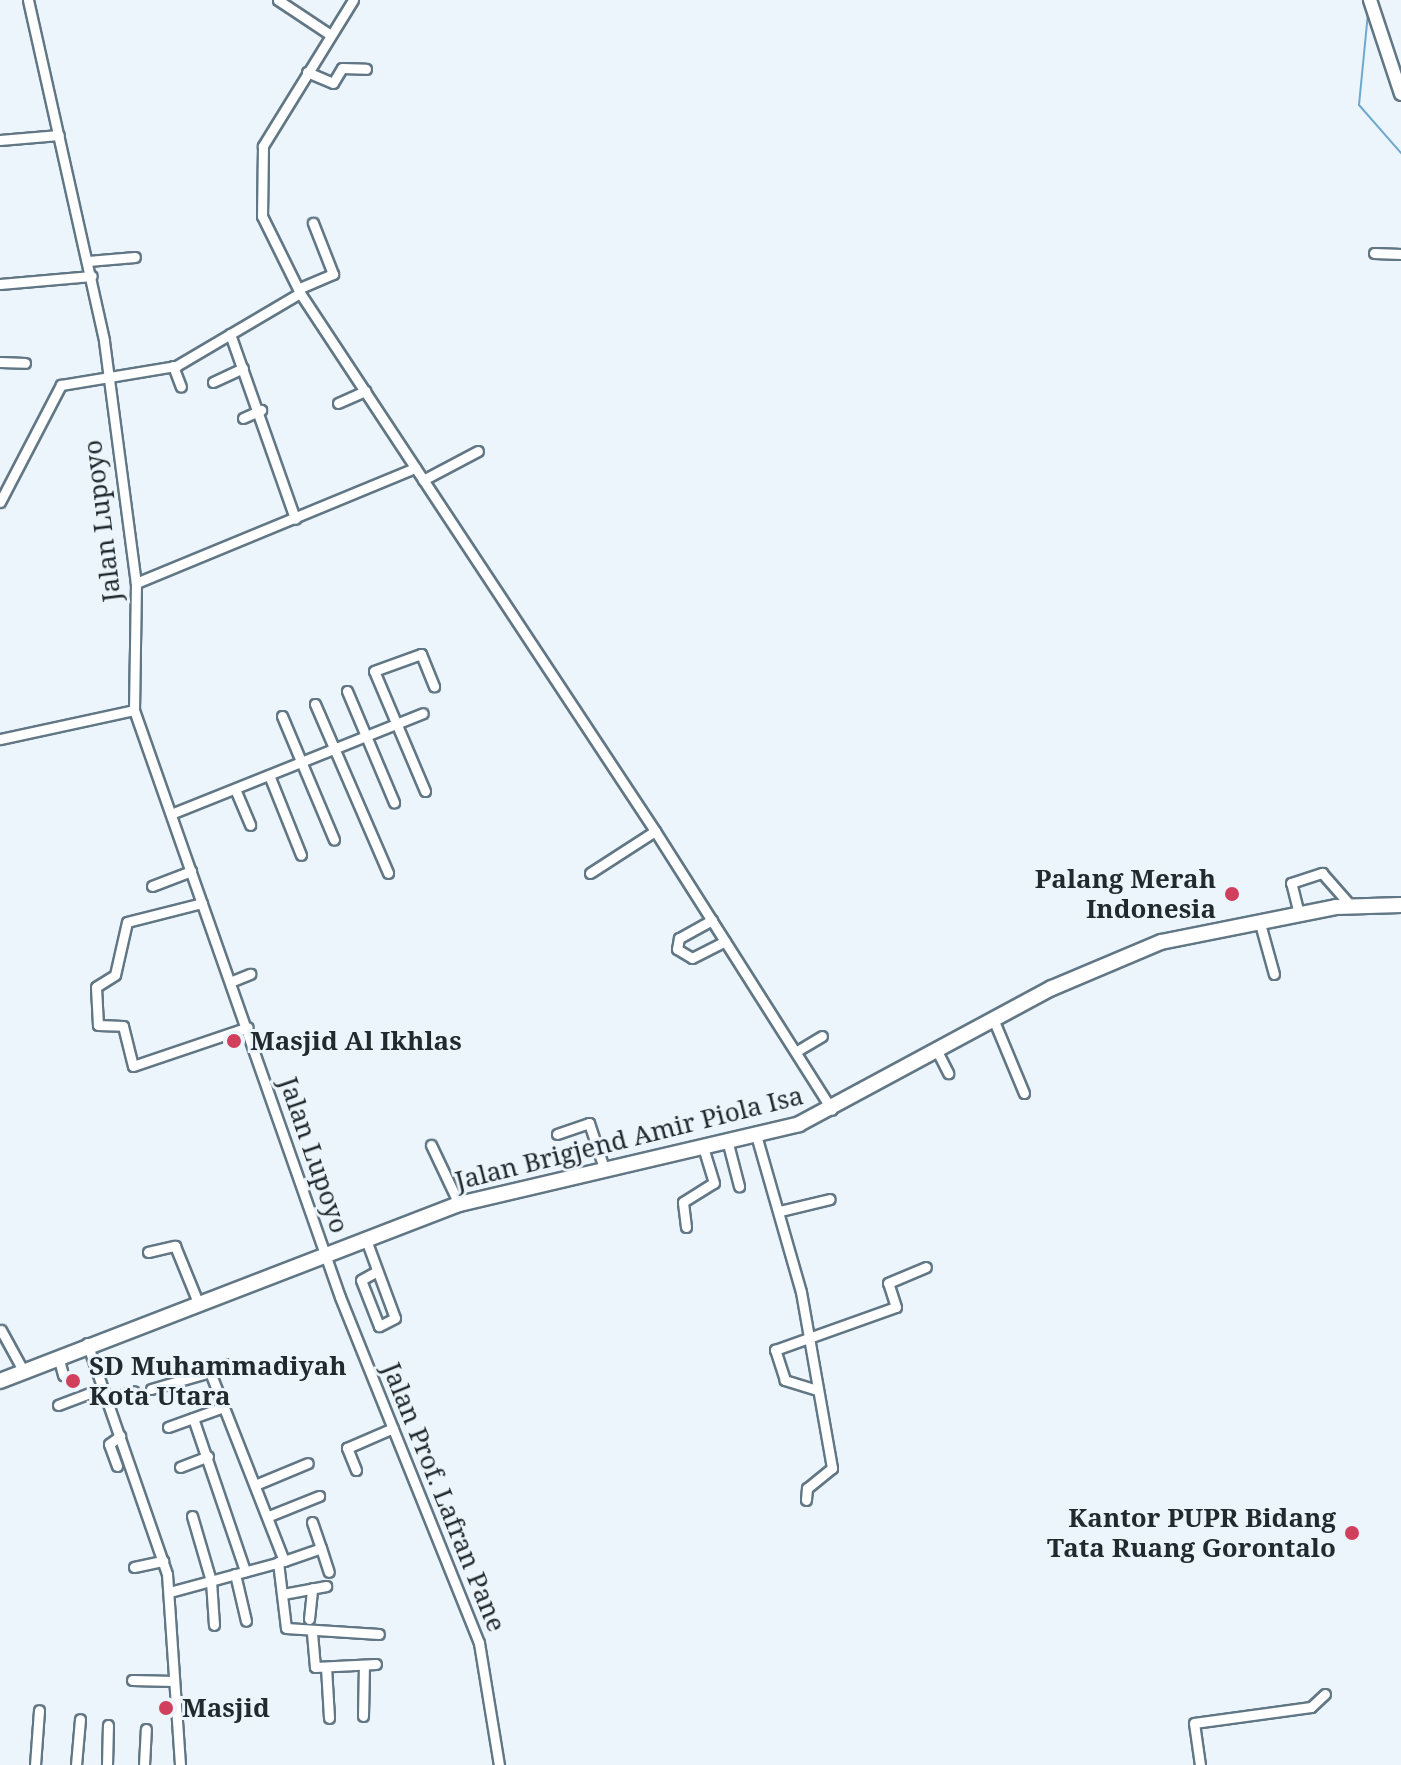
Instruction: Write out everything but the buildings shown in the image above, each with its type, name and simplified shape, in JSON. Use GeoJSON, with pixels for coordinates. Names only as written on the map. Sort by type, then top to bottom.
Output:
{"type":"FeatureCollection","features":[{"type":"Feature","properties":{"kind":"main road","name":"Jalan Brigjend Amir Piola Isa"},"geometry":{"type":"LineString","coordinates":[[0,1381],[197,1300],[459,1204],[756,1135],[832,1110],[994,1021],[1132,953],[1259,920],[1351,906],[1401,905]]}},
{"type":"Feature","properties":{"kind":"street","name":"Jalan Lupoyo"},"geometry":{"type":"LineString","coordinates":[[28,0],[92,276],[108,382],[136,583],[134,710],[248,1027],[324,1253]]}},
{"type":"Feature","properties":{"kind":"street"},"geometry":{"type":"LineString","coordinates":[[278,0],[329,34]]}},
{"type":"Feature","properties":{"kind":"street"},"geometry":{"type":"LineString","coordinates":[[353,0],[307,72],[257,167],[262,216],[300,290],[655,831],[832,1110]]}},
{"type":"Feature","properties":{"kind":"street"},"geometry":{"type":"LineString","coordinates":[[1370,0],[1400,89]]}},
{"type":"Feature","properties":{"kind":"street"},"geometry":{"type":"LineString","coordinates":[[307,72],[333,83],[342,68],[366,69]]}},
{"type":"Feature","properties":{"kind":"street"},"geometry":{"type":"LineString","coordinates":[[0,140],[59,135]]}},
{"type":"Feature","properties":{"kind":"street"},"geometry":{"type":"LineString","coordinates":[[0,502],[52,393],[66,383],[108,382],[173,366],[300,290],[333,274],[313,223]]}},
{"type":"Feature","properties":{"kind":"street"},"geometry":{"type":"LineString","coordinates":[[1374,253],[1401,254]]}},
{"type":"Feature","properties":{"kind":"street"},"geometry":{"type":"LineString","coordinates":[[88,261],[135,257]]}},
{"type":"Feature","properties":{"kind":"street"},"geometry":{"type":"LineString","coordinates":[[0,284],[92,276]]}},
{"type":"Feature","properties":{"kind":"street"},"geometry":{"type":"LineString","coordinates":[[230,334],[261,410],[295,519]]}},
{"type":"Feature","properties":{"kind":"street"},"geometry":{"type":"LineString","coordinates":[[0,362],[25,363]]}},
{"type":"Feature","properties":{"kind":"street"},"geometry":{"type":"LineString","coordinates":[[173,366],[181,387]]}},
{"type":"Feature","properties":{"kind":"street"},"geometry":{"type":"LineString","coordinates":[[213,382],[243,368]]}},
{"type":"Feature","properties":{"kind":"street"},"geometry":{"type":"LineString","coordinates":[[338,403],[365,391]]}},
{"type":"Feature","properties":{"kind":"street"},"geometry":{"type":"LineString","coordinates":[[243,418],[261,410]]}},
{"type":"Feature","properties":{"kind":"street"},"geometry":{"type":"LineString","coordinates":[[423,480],[478,451]]}},
{"type":"Feature","properties":{"kind":"street"},"geometry":{"type":"LineString","coordinates":[[136,583],[415,468]]}},
{"type":"Feature","properties":{"kind":"street"},"geometry":{"type":"LineString","coordinates":[[425,791],[374,671],[421,654],[434,687]]}},
{"type":"Feature","properties":{"kind":"street"},"geometry":{"type":"LineString","coordinates":[[347,691],[394,802]]}},
{"type":"Feature","properties":{"kind":"street"},"geometry":{"type":"LineString","coordinates":[[315,704],[388,873]]}},
{"type":"Feature","properties":{"kind":"street"},"geometry":{"type":"LineString","coordinates":[[0,739],[134,710]]}},
{"type":"Feature","properties":{"kind":"street"},"geometry":{"type":"LineString","coordinates":[[171,814],[423,713]]}},
{"type":"Feature","properties":{"kind":"street"},"geometry":{"type":"LineString","coordinates":[[282,716],[334,840]]}},
{"type":"Feature","properties":{"kind":"street"},"geometry":{"type":"LineString","coordinates":[[269,775],[301,855]]}},
{"type":"Feature","properties":{"kind":"street"},"geometry":{"type":"LineString","coordinates":[[235,789],[250,825]]}},
{"type":"Feature","properties":{"kind":"street"},"geometry":{"type":"LineString","coordinates":[[590,873],[655,831]]}},
{"type":"Feature","properties":{"kind":"street"},"geometry":{"type":"LineString","coordinates":[[152,886],[191,871]]}},
{"type":"Feature","properties":{"kind":"street"},"geometry":{"type":"LineString","coordinates":[[1299,914],[1291,883],[1322,873],[1351,906]]}},
{"type":"Feature","properties":{"kind":"street"},"geometry":{"type":"LineString","coordinates":[[202,903],[127,921],[115,975],[96,987],[98,1025],[123,1026],[133,1066],[248,1027]]}},
{"type":"Feature","properties":{"kind":"street"},"geometry":{"type":"LineString","coordinates":[[712,920],[676,941],[680,954],[692,958],[725,941]]}},
{"type":"Feature","properties":{"kind":"street"},"geometry":{"type":"LineString","coordinates":[[1259,920],[1274,974]]}},
{"type":"Feature","properties":{"kind":"street"},"geometry":{"type":"LineString","coordinates":[[230,982],[250,974]]}},
{"type":"Feature","properties":{"kind":"street"},"geometry":{"type":"LineString","coordinates":[[994,1021],[1024,1093]]}},
{"type":"Feature","properties":{"kind":"street"},"geometry":{"type":"LineString","coordinates":[[797,1051],[822,1036]]}},
{"type":"Feature","properties":{"kind":"street"},"geometry":{"type":"LineString","coordinates":[[937,1051],[948,1073]]}},
{"type":"Feature","properties":{"kind":"street"},"geometry":{"type":"LineString","coordinates":[[557,1134],[589,1123],[604,1168]]}},
{"type":"Feature","properties":{"kind":"street"},"geometry":{"type":"LineString","coordinates":[[756,1135],[780,1211],[810,1338],[832,1472],[807,1488],[806,1500]]}},
{"type":"Feature","properties":{"kind":"street"},"geometry":{"type":"LineString","coordinates":[[727,1140],[739,1186]]}},
{"type":"Feature","properties":{"kind":"street"},"geometry":{"type":"LineString","coordinates":[[431,1145],[459,1204]]}},
{"type":"Feature","properties":{"kind":"street"},"geometry":{"type":"LineString","coordinates":[[686,1227],[683,1202],[714,1183],[703,1146]]}},
{"type":"Feature","properties":{"kind":"street"},"geometry":{"type":"LineString","coordinates":[[780,1211],[830,1199]]}},
{"type":"Feature","properties":{"kind":"street"},"geometry":{"type":"LineString","coordinates":[[365,1237],[395,1320],[379,1326],[361,1280],[377,1271]]}},
{"type":"Feature","properties":{"kind":"street"},"geometry":{"type":"LineString","coordinates":[[148,1252],[175,1246],[197,1300]]}},
{"type":"Feature","properties":{"kind":"street","name":"Jalan Prof. Lafran Pane"},"geometry":{"type":"LineString","coordinates":[[324,1253],[483,1655],[499,1765]]}},
{"type":"Feature","properties":{"kind":"street"},"geometry":{"type":"LineString","coordinates":[[817,1390],[786,1381],[775,1356],[810,1338],[896,1307],[888,1283],[926,1267]]}},
{"type":"Feature","properties":{"kind":"street"},"geometry":{"type":"LineString","coordinates":[[1,1330],[24,1372]]}},
{"type":"Feature","properties":{"kind":"street"},"geometry":{"type":"LineString","coordinates":[[87,1343],[163,1561],[170,1592],[180,1765]]}},
{"type":"Feature","properties":{"kind":"street"},"geometry":{"type":"LineString","coordinates":[[58,1356],[63,1375]]}},
{"type":"Feature","properties":{"kind":"street"},"geometry":{"type":"LineString","coordinates":[[151,1389],[227,1364]]}},
{"type":"Feature","properties":{"kind":"street"},"geometry":{"type":"LineString","coordinates":[[210,1372],[269,1516],[281,1562],[283,1626],[312,1633],[379,1634]]}},
{"type":"Feature","properties":{"kind":"street"},"geometry":{"type":"LineString","coordinates":[[58,1405],[103,1388]]}},
{"type":"Feature","properties":{"kind":"street"},"geometry":{"type":"LineString","coordinates":[[107,1400],[134,1391]]}},
{"type":"Feature","properties":{"kind":"street"},"geometry":{"type":"LineString","coordinates":[[168,1427],[224,1407]]}},
{"type":"Feature","properties":{"kind":"street"},"geometry":{"type":"LineString","coordinates":[[193,1418],[208,1456],[240,1572],[246,1621]]}},
{"type":"Feature","properties":{"kind":"street"},"geometry":{"type":"LineString","coordinates":[[356,1470],[347,1448],[393,1428]]}},
{"type":"Feature","properties":{"kind":"street"},"geometry":{"type":"LineString","coordinates":[[117,1466],[109,1444],[120,1436]]}},
{"type":"Feature","properties":{"kind":"street"},"geometry":{"type":"LineString","coordinates":[[180,1467],[208,1456]]}},
{"type":"Feature","properties":{"kind":"street"},"geometry":{"type":"LineString","coordinates":[[255,1485],[308,1463]]}},
{"type":"Feature","properties":{"kind":"street"},"geometry":{"type":"LineString","coordinates":[[269,1516],[319,1496]]}},
{"type":"Feature","properties":{"kind":"street"},"geometry":{"type":"LineString","coordinates":[[192,1516],[211,1581],[214,1625]]}},
{"type":"Feature","properties":{"kind":"street"},"geometry":{"type":"LineString","coordinates":[[312,1522],[329,1572]]}},
{"type":"Feature","properties":{"kind":"street"},"geometry":{"type":"LineString","coordinates":[[170,1592],[321,1548]]}},
{"type":"Feature","properties":{"kind":"street"},"geometry":{"type":"LineString","coordinates":[[134,1567],[163,1561]]}},
{"type":"Feature","properties":{"kind":"street"},"geometry":{"type":"LineString","coordinates":[[283,1594],[326,1586]]}},
{"type":"Feature","properties":{"kind":"street"},"geometry":{"type":"LineString","coordinates":[[309,1619],[312,1588]]}},
{"type":"Feature","properties":{"kind":"street"},"geometry":{"type":"LineString","coordinates":[[312,1633],[313,1666],[376,1664]]}},
{"type":"Feature","properties":{"kind":"street"},"geometry":{"type":"LineString","coordinates":[[363,1716],[364,1665]]}},
{"type":"Feature","properties":{"kind":"street"},"geometry":{"type":"LineString","coordinates":[[326,1667],[329,1718]]}},
{"type":"Feature","properties":{"kind":"street"},"geometry":{"type":"LineString","coordinates":[[132,1680],[174,1681]]}},
{"type":"Feature","properties":{"kind":"street"},"geometry":{"type":"LineString","coordinates":[[1200,1765],[1194,1723],[1318,1705],[1325,1694]]}},
{"type":"Feature","properties":{"kind":"street"},"geometry":{"type":"LineString","coordinates":[[35,1765],[39,1710]]}},
{"type":"Feature","properties":{"kind":"street"},"geometry":{"type":"LineString","coordinates":[[76,1765],[80,1719]]}},
{"type":"Feature","properties":{"kind":"street"},"geometry":{"type":"LineString","coordinates":[[107,1765],[108,1725]]}},
{"type":"Feature","properties":{"kind":"street"},"geometry":{"type":"LineString","coordinates":[[144,1765],[146,1729]]}},
{"type":"Feature","properties":{"kind":"waterway"},"geometry":{"type":"LineString","coordinates":[[1368,13],[1359,105],[1401,153]]}},
{"type":"Feature","properties":{"kind":"place","name":"Palang Merah Indonesia"},"geometry":{"type":"Point","coordinates":[1232,894]}},
{"type":"Feature","properties":{"kind":"place","name":"Masjid Al Ikhlas"},"geometry":{"type":"Point","coordinates":[234,1041]}},
{"type":"Feature","properties":{"kind":"place","name":"SD Muhammadiyah Kota Utara"},"geometry":{"type":"Point","coordinates":[73,1381]}},
{"type":"Feature","properties":{"kind":"place","name":"Kantor PUPR Bidang Tata Ruang Gorontalo"},"geometry":{"type":"Point","coordinates":[1352,1533]}},
{"type":"Feature","properties":{"kind":"place","name":"Masjid"},"geometry":{"type":"Point","coordinates":[166,1708]}}]}
